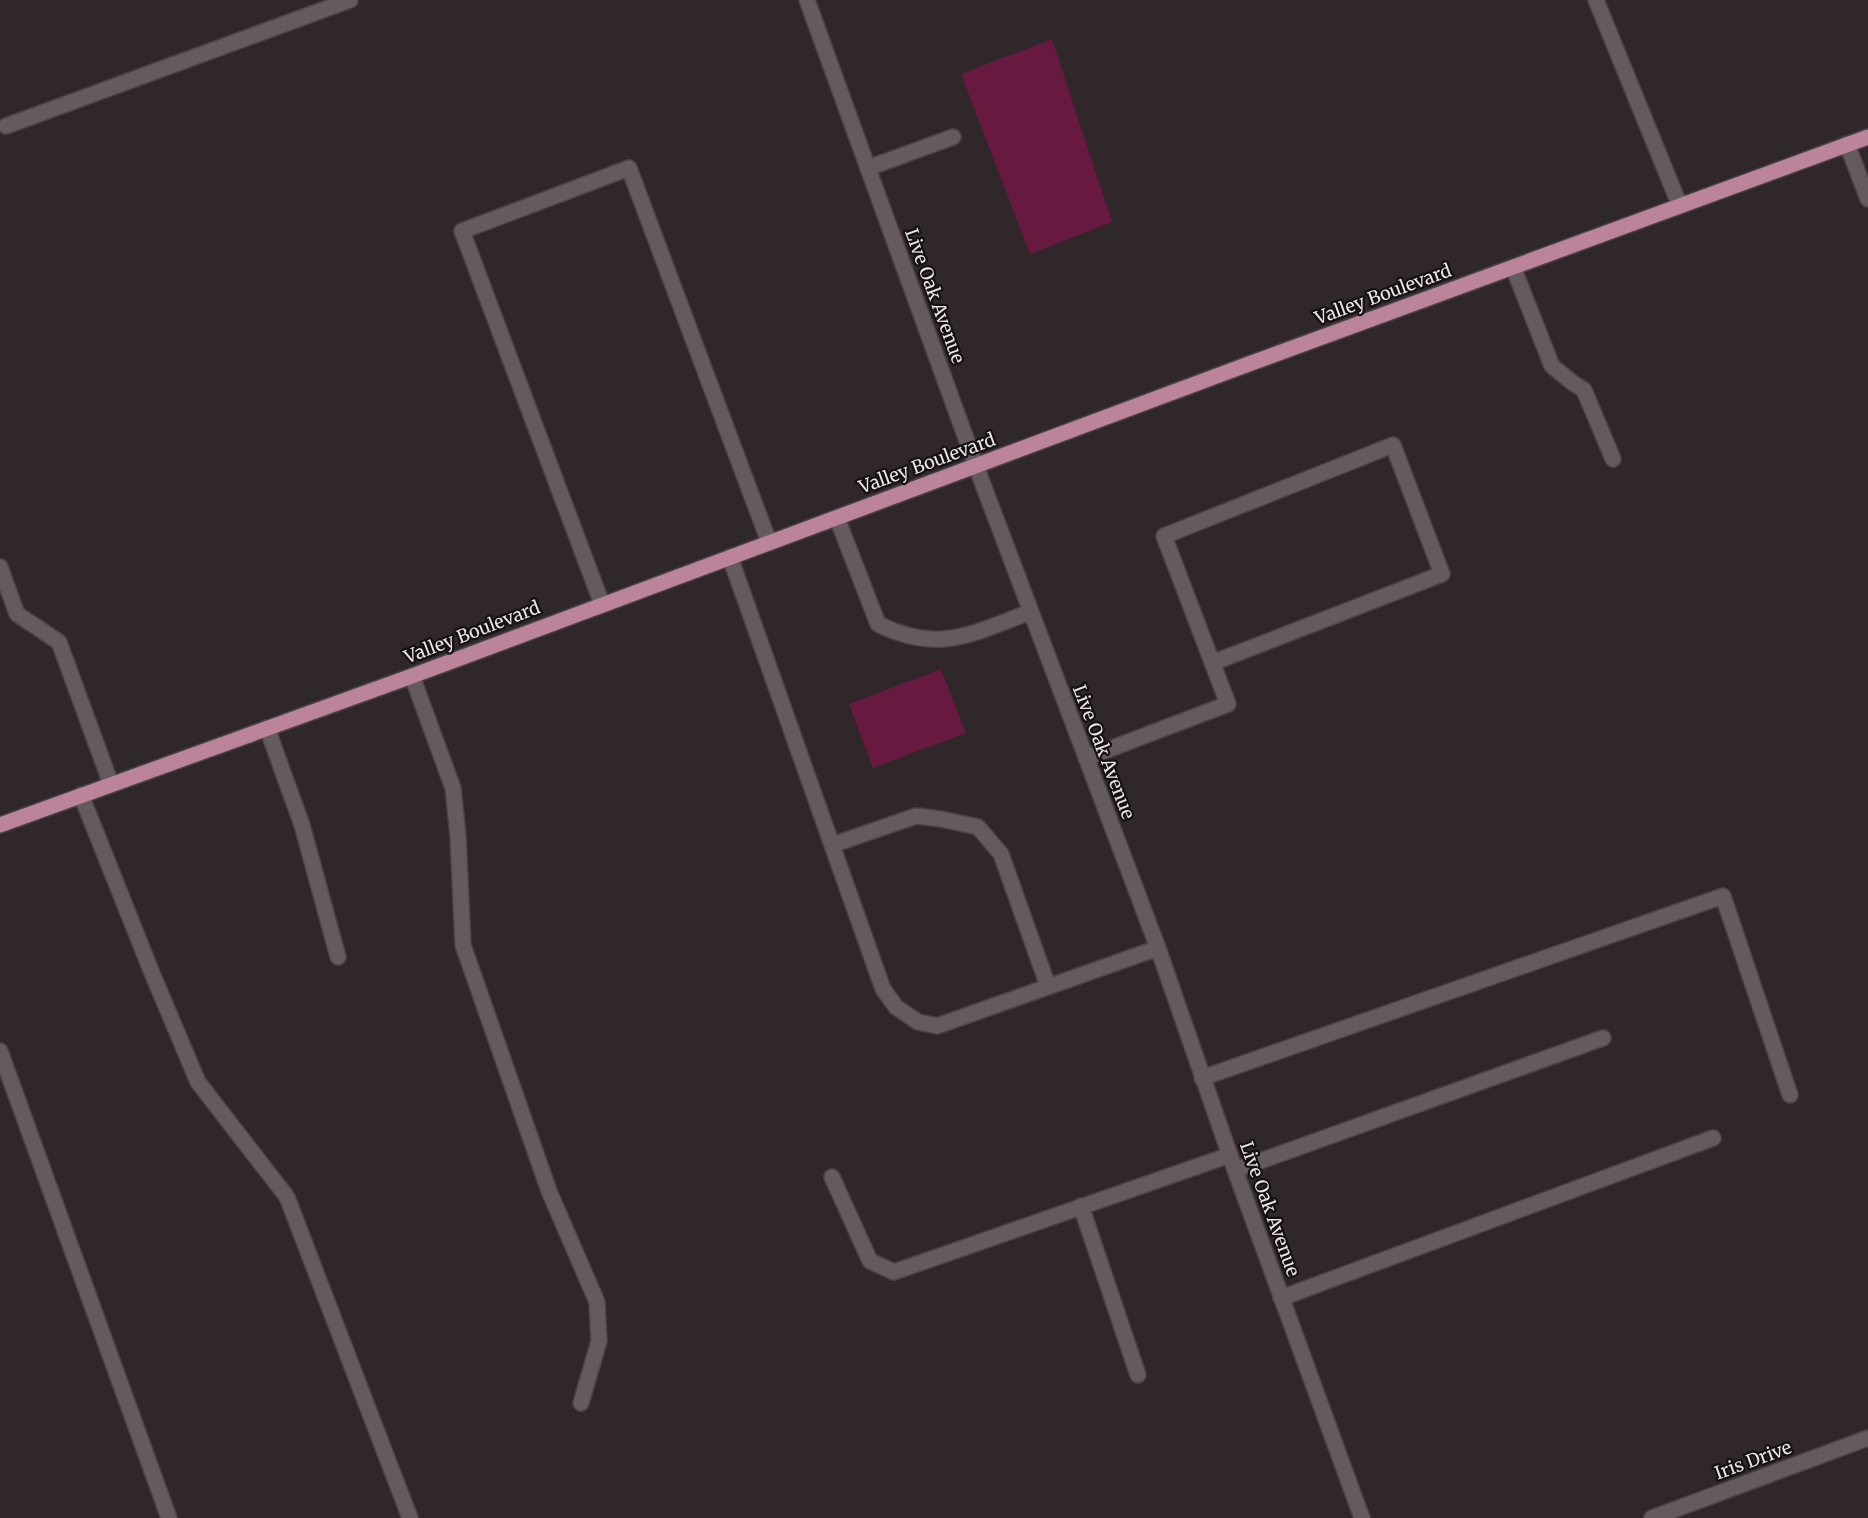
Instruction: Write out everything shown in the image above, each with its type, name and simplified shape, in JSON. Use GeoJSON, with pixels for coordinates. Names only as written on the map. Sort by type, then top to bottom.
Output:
{"type":"FeatureCollection","features":[{"type":"Feature","properties":{"kind":"main road","name":"Valley Boulevard"},"geometry":{"type":"LineString","coordinates":[[0,825],[412,676],[730,556],[1868,137]]}},
{"type":"Feature","properties":{"kind":"street"},"geometry":{"type":"LineString","coordinates":[[6,126],[350,0]]}},
{"type":"Feature","properties":{"kind":"street","name":"Live Oak Avenue"},"geometry":{"type":"LineString","coordinates":[[807,0],[1030,612],[1158,948],[1202,1078],[1362,1518]]}},
{"type":"Feature","properties":{"kind":"street"},"geometry":{"type":"LineString","coordinates":[[1596,0],[1680,206]]}},
{"type":"Feature","properties":{"kind":"street"},"geometry":{"type":"LineString","coordinates":[[868,168],[953,137]]}},
{"type":"Feature","properties":{"kind":"street"},"geometry":{"type":"LineString","coordinates":[[1847,144],[1868,199]]}},
{"type":"Feature","properties":{"kind":"street"},"geometry":{"type":"LineString","coordinates":[[602,604],[462,231],[618,172],[629,168],[769,542]]}},
{"type":"Feature","properties":{"kind":"street"},"geometry":{"type":"LineString","coordinates":[[1513,267],[1552,366],[1584,390],[1613,459]]}},
{"type":"Feature","properties":{"kind":"street"},"geometry":{"type":"LineString","coordinates":[[1086,758],[1228,704],[1212,663],[1164,536],[1393,445],[1442,574],[1212,663]]}},
{"type":"Feature","properties":{"kind":"street"},"geometry":{"type":"LineString","coordinates":[[837,518],[878,624],[898,634],[933,641],[973,634],[1030,612]]}},
{"type":"Feature","properties":{"kind":"street"},"geometry":{"type":"LineString","coordinates":[[730,556],[883,989],[896,1007],[918,1022],[938,1026],[1158,948]]}},
{"type":"Feature","properties":{"kind":"street"},"geometry":{"type":"LineString","coordinates":[[0,567],[17,614],[60,642],[111,784]]}},
{"type":"Feature","properties":{"kind":"street"},"geometry":{"type":"LineString","coordinates":[[412,676],[453,788],[461,873],[463,945],[549,1191],[597,1302],[599,1341],[581,1403]]}},
{"type":"Feature","properties":{"kind":"street"},"geometry":{"type":"LineString","coordinates":[[267,728],[302,825],[338,957]]}},
{"type":"Feature","properties":{"kind":"street"},"geometry":{"type":"LineString","coordinates":[[81,795],[198,1082],[287,1197],[410,1518]]}},
{"type":"Feature","properties":{"kind":"street"},"geometry":{"type":"LineString","coordinates":[[832,845],[916,816],[941,819],[978,828],[1001,854],[1048,986]]}},
{"type":"Feature","properties":{"kind":"street"},"geometry":{"type":"LineString","coordinates":[[1202,1078],[1723,896],[1790,1095]]}},
{"type":"Feature","properties":{"kind":"street"},"geometry":{"type":"LineString","coordinates":[[1235,1170],[1603,1038]]}},
{"type":"Feature","properties":{"kind":"street"},"geometry":{"type":"LineString","coordinates":[[0,1052],[169,1518]]}},
{"type":"Feature","properties":{"kind":"street"},"geometry":{"type":"LineString","coordinates":[[1281,1298],[1713,1138]]}},
{"type":"Feature","properties":{"kind":"street"},"geometry":{"type":"LineString","coordinates":[[832,1177],[870,1261],[894,1272],[1230,1155]]}},
{"type":"Feature","properties":{"kind":"street"},"geometry":{"type":"LineString","coordinates":[[1081,1206],[1138,1375]]}},
{"type":"Feature","properties":{"kind":"street","name":"Iris Drive"},"geometry":{"type":"LineString","coordinates":[[1652,1518],[1868,1438]]}},
{"type":"Feature","properties":{"kind":"building"},"geometry":{"type":"Polygon","coordinates":[[[1052,39],[1112,222],[1030,254],[961,74],[1052,39]]]}},
{"type":"Feature","properties":{"kind":"building"},"geometry":{"type":"Polygon","coordinates":[[[941,669],[966,733],[873,768],[849,704],[941,669]]]}}]}
